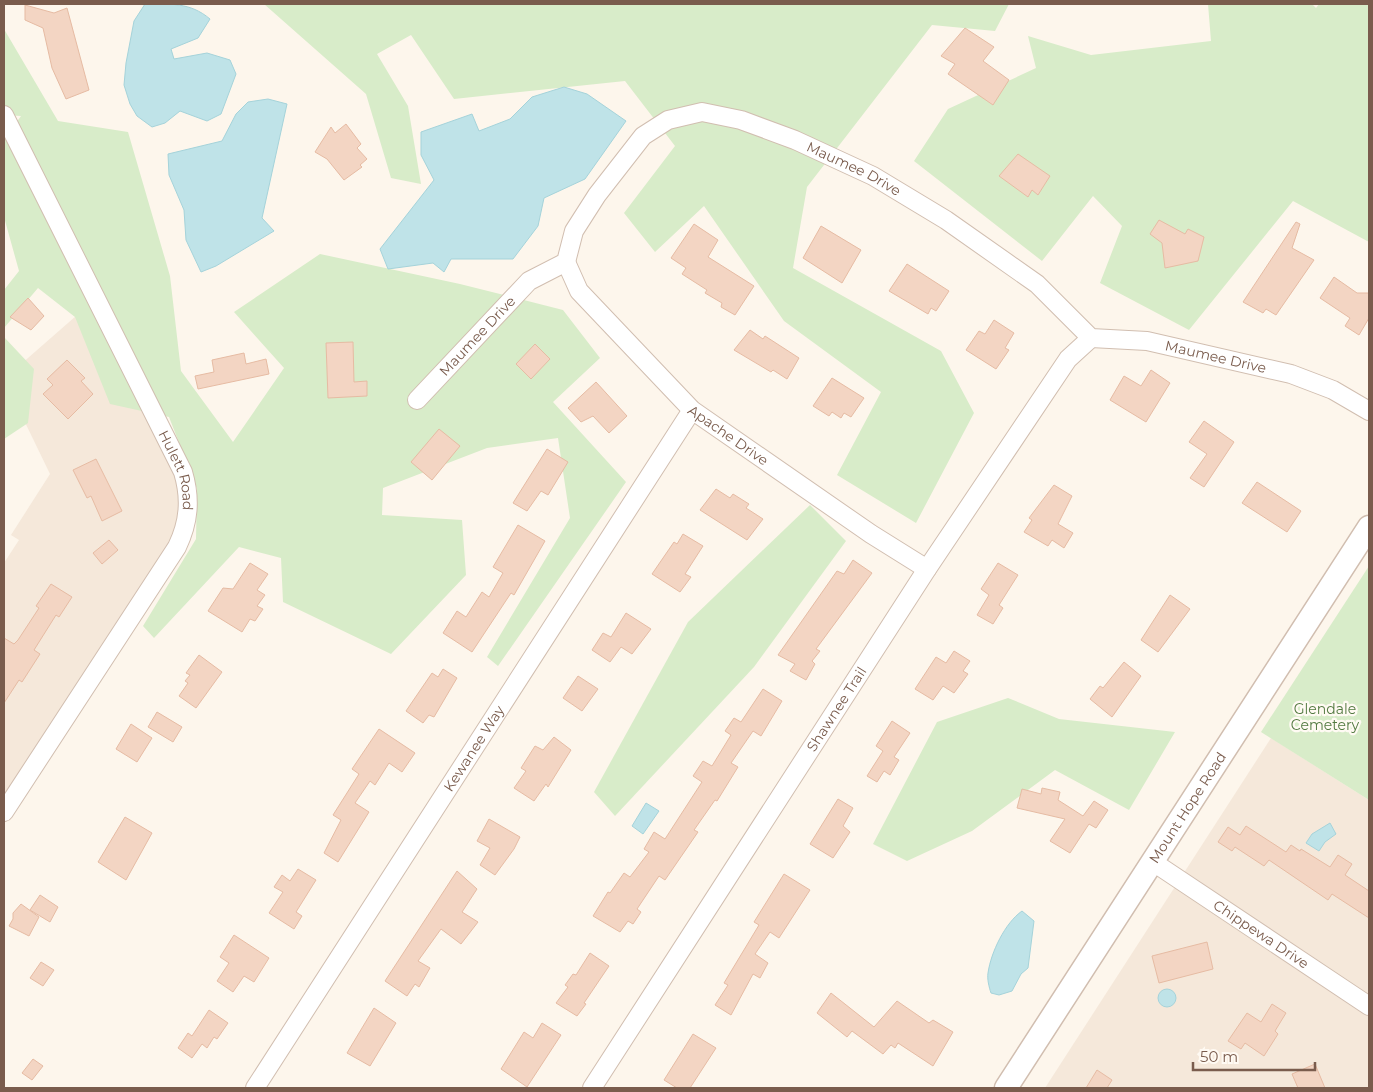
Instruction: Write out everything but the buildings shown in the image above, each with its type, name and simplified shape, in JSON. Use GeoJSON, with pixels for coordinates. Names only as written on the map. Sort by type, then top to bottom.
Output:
{"type":"FeatureCollection","features":[{"type":"Feature","properties":{"kind":"street","name":"Maumee Drive"},"geometry":{"type":"LineString","coordinates":[[417,400],[529,281],[566,262],[574,230],[597,194],[642,136],[668,120],[702,112],[741,120],[795,140],[873,176],[946,220],[1037,284],[1091,338],[1147,341],[1290,374],[1333,390],[1369,411]]}},
{"type":"Feature","properties":{"kind":"street","name":"Hulett Road"},"geometry":{"type":"LineString","coordinates":[[4,115],[183,472],[188,497],[186,524],[177,547],[4,812]]}},
{"type":"Feature","properties":{"kind":"street","name":"Apache Drive"},"geometry":{"type":"LineString","coordinates":[[566,262],[580,291],[692,410],[871,534],[927,569]]}},
{"type":"Feature","properties":{"kind":"street","name":"Shawnee Trail"},"geometry":{"type":"LineString","coordinates":[[592,1088],[927,569],[1068,360],[1091,338]]}},
{"type":"Feature","properties":{"kind":"street","name":"Kewanee Way"},"geometry":{"type":"LineString","coordinates":[[255,1088],[692,410]]}},
{"type":"Feature","properties":{"kind":"street","name":"Mount Hope Road"},"geometry":{"type":"LineString","coordinates":[[1006,1088],[1369,527]]}},
{"type":"Feature","properties":{"kind":"street","name":"Chippewa Drive"},"geometry":{"type":"LineString","coordinates":[[1153,862],[1369,1006]]}},
{"type":"Feature","properties":{"kind":"shaded area"},"geometry":{"type":"Polygon","coordinates":[[[92,302],[176,472],[180,489],[180,518],[168,547],[4,797],[4,563],[19,540],[11,535],[50,474],[4,379],[92,302]]]}},
{"type":"Feature","properties":{"kind":"shaded area"},"geometry":{"type":"Polygon","coordinates":[[[1271,738],[1369,800],[1369,1088],[1045,1088],[1271,738]]]}},
{"type":"Feature","properties":{"kind":"green space"},"geometry":{"type":"Polygon","coordinates":[[[264,4],[1009,4],[995,31],[932,25],[807,187],[793,268],[941,351],[974,413],[916,523],[837,475],[881,392],[784,321],[704,206],[655,252],[624,213],[675,146],[625,81],[454,99],[411,35],[377,54],[408,106],[421,184],[391,178],[366,94],[264,4]]]}},
{"type":"Feature","properties":{"kind":"green space"},"geometry":{"type":"Polygon","coordinates":[[[1208,4],[1312,4],[1316,8],[1319,4],[1369,4],[1369,242],[1293,201],[1189,330],[1100,283],[1122,226],[1093,196],[1042,261],[914,161],[948,109],[1036,68],[1028,36],[1091,55],[1211,41],[1208,4]]]}},
{"type":"Feature","properties":{"kind":"green space"},"geometry":{"type":"Polygon","coordinates":[[[4,29],[58,121],[128,132],[170,276],[181,371],[233,442],[284,368],[234,312],[320,254],[460,284],[563,310],[600,358],[553,402],[626,482],[498,666],[487,657],[570,518],[558,438],[487,448],[383,488],[382,515],[462,520],[466,575],[391,654],[283,602],[281,558],[239,547],[154,638],[143,626],[196,539],[197,489],[169,417],[110,404],[75,317],[38,288],[4,328],[4,290],[19,271],[4,217],[4,140],[21,116],[4,115],[4,29]]]}},
{"type":"Feature","properties":{"kind":"green space"},"geometry":{"type":"Polygon","coordinates":[[[4,337],[34,369],[28,423],[4,439],[4,337]]]}},
{"type":"Feature","properties":{"kind":"green space"},"geometry":{"type":"Polygon","coordinates":[[[810,505],[846,541],[754,667],[615,816],[594,792],[688,622],[810,505]]]}},
{"type":"Feature","properties":{"kind":"green space","name":"Glendale Cemetery"},"geometry":{"type":"Polygon","coordinates":[[[1369,566],[1369,800],[1261,732],[1369,566]]]}},
{"type":"Feature","properties":{"kind":"green space"},"geometry":{"type":"Polygon","coordinates":[[[1008,698],[1059,719],[1175,732],[1129,810],[1055,770],[972,831],[907,861],[873,844],[937,722],[1008,698]]]}},
{"type":"Feature","properties":{"kind":"water"},"geometry":{"type":"Polygon","coordinates":[[[145,4],[179,5],[195,9],[210,19],[198,38],[171,49],[174,59],[207,53],[230,60],[236,74],[221,114],[207,121],[180,111],[165,123],[152,127],[137,116],[130,104],[124,85],[134,21],[145,4]]]}},
{"type":"Feature","properties":{"kind":"water"},"geometry":{"type":"Polygon","coordinates":[[[564,87],[587,94],[626,121],[585,179],[544,198],[538,226],[513,259],[451,259],[444,272],[433,263],[388,269],[380,249],[434,180],[421,155],[421,132],[472,114],[479,131],[510,119],[532,97],[564,87]]]}},
{"type":"Feature","properties":{"kind":"water"},"geometry":{"type":"Polygon","coordinates":[[[268,99],[287,104],[262,218],[274,231],[216,266],[201,272],[186,240],[184,210],[169,175],[168,154],[222,141],[236,114],[248,102],[268,99]]]}},
{"type":"Feature","properties":{"kind":"water"},"geometry":{"type":"Polygon","coordinates":[[[646,803],[659,811],[643,834],[632,826],[646,803]]]}},
{"type":"Feature","properties":{"kind":"water"},"geometry":{"type":"Polygon","coordinates":[[[1330,823],[1336,834],[1325,842],[1319,851],[1306,843],[1312,834],[1330,823]]]}},
{"type":"Feature","properties":{"kind":"water"},"geometry":{"type":"Polygon","coordinates":[[[1022,911],[1034,921],[1028,968],[1021,974],[1012,991],[999,995],[991,993],[988,975],[992,956],[1005,930],[1022,911]]]}},
{"type":"Feature","properties":{"kind":"water"},"geometry":{"type":"Polygon","coordinates":[[[1167,989],[1175,994],[1176,998],[1171,1006],[1167,1007],[1159,1002],[1158,998],[1163,990],[1167,989]]]}}]}
